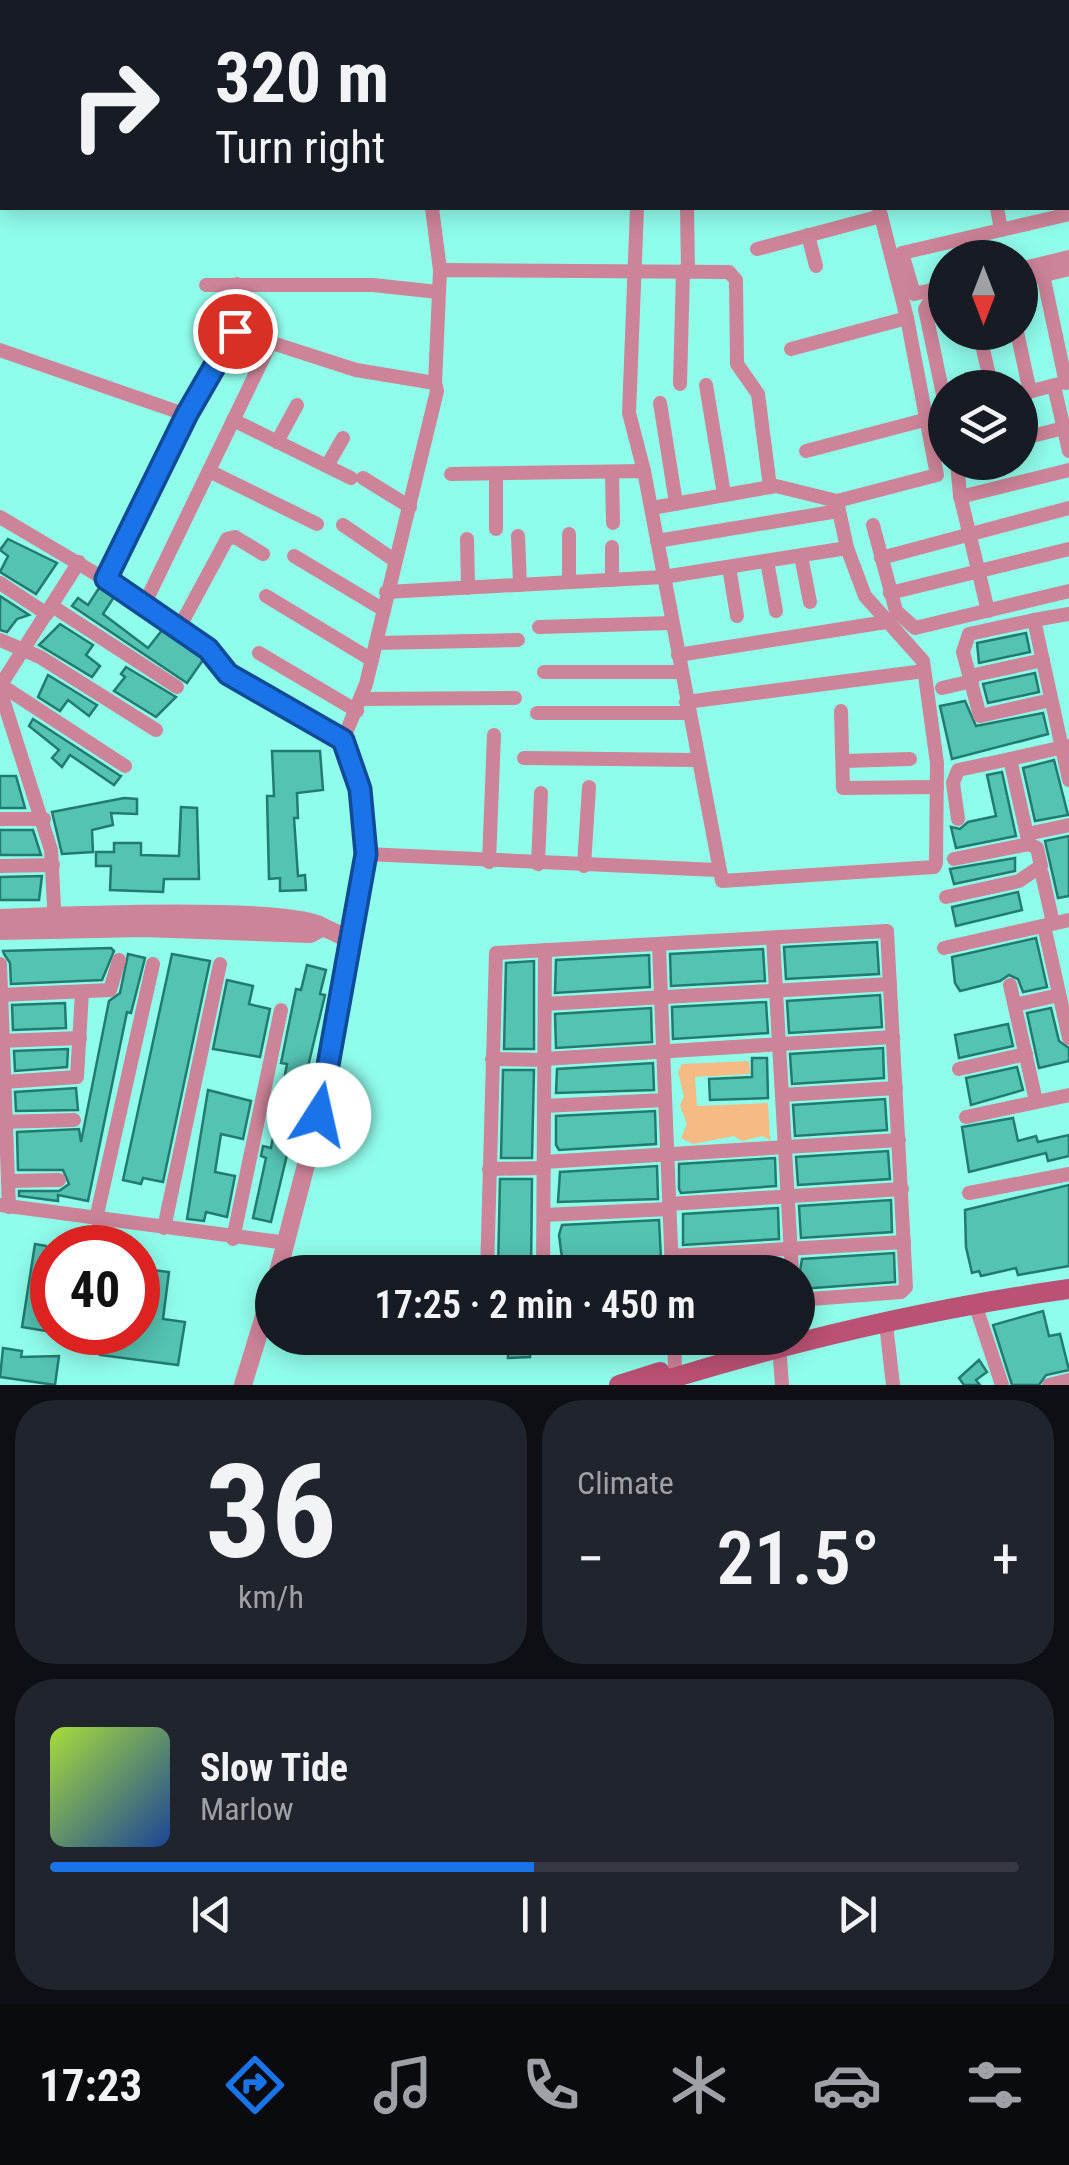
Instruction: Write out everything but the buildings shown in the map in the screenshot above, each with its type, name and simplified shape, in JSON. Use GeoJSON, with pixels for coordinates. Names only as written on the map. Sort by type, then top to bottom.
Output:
{"type":"FeatureCollection","features":[{"type":"Feature","properties":{"kind":"main road"},"geometry":{"type":"LineString","coordinates":[[815,1328],[947,1300],[1069,1280]]}},
{"type":"Feature","properties":{"kind":"main road"},"geometry":{"type":"LineString","coordinates":[[815,1335],[1069,1289]]}},
{"type":"Feature","properties":{"kind":"main road"},"geometry":{"type":"LineString","coordinates":[[619,1385],[723,1355]]}},
{"type":"Feature","properties":{"kind":"main road"},"geometry":{"type":"LineString","coordinates":[[650,1385],[737,1355]]}},
{"type":"Feature","properties":{"kind":"street"},"geometry":{"type":"LineString","coordinates":[[343,740],[359,706],[372,660],[394,560],[429,433],[440,270],[432,210]]}},
{"type":"Feature","properties":{"kind":"street"},"geometry":{"type":"LineString","coordinates":[[636,210],[629,413],[652,508],[716,870],[722,881],[934,867],[937,787],[923,661],[865,596],[846,548],[837,506]]}},
{"type":"Feature","properties":{"kind":"street"},"geometry":{"type":"LineString","coordinates":[[680,384],[687,210]]}},
{"type":"Feature","properties":{"kind":"street"},"geometry":{"type":"LineString","coordinates":[[996,210],[1001,230]]}},
{"type":"Feature","properties":{"kind":"street"},"geometry":{"type":"LineString","coordinates":[[758,249],[880,212],[907,318],[928,420],[806,451]]}},
{"type":"Feature","properties":{"kind":"street"},"geometry":{"type":"LineString","coordinates":[[958,240],[1069,214]]}},
{"type":"Feature","properties":{"kind":"street"},"geometry":{"type":"LineString","coordinates":[[808,235],[816,266]]}},
{"type":"Feature","properties":{"kind":"street"},"geometry":{"type":"LineString","coordinates":[[928,247],[902,253],[912,292],[928,290]]}},
{"type":"Feature","properties":{"kind":"street"},"geometry":{"type":"LineString","coordinates":[[1038,264],[1069,256]]}},
{"type":"Feature","properties":{"kind":"street"},"geometry":{"type":"LineString","coordinates":[[1038,276],[1069,269]]}},
{"type":"Feature","properties":{"kind":"street"},"geometry":{"type":"LineString","coordinates":[[440,270],[729,272],[736,280],[737,364],[758,394],[770,487]]}},
{"type":"Feature","properties":{"kind":"street"},"geometry":{"type":"LineString","coordinates":[[1043,275],[1063,384],[1069,450]]}},
{"type":"Feature","properties":{"kind":"street"},"geometry":{"type":"LineString","coordinates":[[106,579],[187,414],[235,331],[236,284]]}},
{"type":"Feature","properties":{"kind":"street"},"geometry":{"type":"LineString","coordinates":[[206,285],[372,285],[438,292]]}},
{"type":"Feature","properties":{"kind":"street"},"geometry":{"type":"LineString","coordinates":[[790,349],[907,318]]}},
{"type":"Feature","properties":{"kind":"street"},"geometry":{"type":"LineString","coordinates":[[235,331],[356,370],[435,383]]}},
{"type":"Feature","properties":{"kind":"street"},"geometry":{"type":"LineString","coordinates":[[144,603],[271,342]]}},
{"type":"Feature","properties":{"kind":"street"},"geometry":{"type":"LineString","coordinates":[[0,350],[187,414]]}},
{"type":"Feature","properties":{"kind":"street"},"geometry":{"type":"LineString","coordinates":[[1038,390],[1063,384]]}},
{"type":"Feature","properties":{"kind":"street"},"geometry":{"type":"LineString","coordinates":[[706,386],[724,494]]}},
{"type":"Feature","properties":{"kind":"street"},"geometry":{"type":"LineString","coordinates":[[660,402],[676,503]]}},
{"type":"Feature","properties":{"kind":"street"},"geometry":{"type":"LineString","coordinates":[[278,442],[297,405]]}},
{"type":"Feature","properties":{"kind":"street"},"geometry":{"type":"LineString","coordinates":[[233,420],[357,478],[410,508]]}},
{"type":"Feature","properties":{"kind":"street"},"geometry":{"type":"LineString","coordinates":[[1038,434],[1064,428]]}},
{"type":"Feature","properties":{"kind":"street"},"geometry":{"type":"LineString","coordinates":[[327,466],[343,438]]}},
{"type":"Feature","properties":{"kind":"street"},"geometry":{"type":"LineString","coordinates":[[960,497],[1069,470]]}},
{"type":"Feature","properties":{"kind":"street"},"geometry":{"type":"LineString","coordinates":[[209,471],[317,524]]}},
{"type":"Feature","properties":{"kind":"street"},"geometry":{"type":"LineString","coordinates":[[612,472],[613,524]]}},
{"type":"Feature","properties":{"kind":"street"},"geometry":{"type":"LineString","coordinates":[[451,474],[644,472]]}},
{"type":"Feature","properties":{"kind":"street"},"geometry":{"type":"LineString","coordinates":[[496,474],[496,529]]}},
{"type":"Feature","properties":{"kind":"street"},"geometry":{"type":"LineString","coordinates":[[657,541],[837,506],[928,478]]}},
{"type":"Feature","properties":{"kind":"street"},"geometry":{"type":"LineString","coordinates":[[959,480],[988,611]]}},
{"type":"Feature","properties":{"kind":"street"},"geometry":{"type":"LineString","coordinates":[[652,508],[770,487],[837,506]]}},
{"type":"Feature","properties":{"kind":"street"},"geometry":{"type":"LineString","coordinates":[[882,558],[1069,508]]}},
{"type":"Feature","properties":{"kind":"street"},"geometry":{"type":"LineString","coordinates":[[0,516],[144,603],[208,649],[228,674],[343,740],[360,789],[366,854],[319,1115],[283,1255]]}},
{"type":"Feature","properties":{"kind":"street"},"geometry":{"type":"LineString","coordinates":[[873,524],[890,594],[901,619],[915,628],[1069,591]]}},
{"type":"Feature","properties":{"kind":"street"},"geometry":{"type":"LineString","coordinates":[[343,526],[394,560]]}},
{"type":"Feature","properties":{"kind":"street"},"geometry":{"type":"LineString","coordinates":[[568,534],[568,582]]}},
{"type":"Feature","properties":{"kind":"street"},"geometry":{"type":"LineString","coordinates":[[518,536],[520,585]]}},
{"type":"Feature","properties":{"kind":"street"},"geometry":{"type":"LineString","coordinates":[[178,628],[227,539],[235,537],[263,554]]}},
{"type":"Feature","properties":{"kind":"street"},"geometry":{"type":"LineString","coordinates":[[467,539],[468,588]]}},
{"type":"Feature","properties":{"kind":"street"},"geometry":{"type":"LineString","coordinates":[[612,546],[612,580]]}},
{"type":"Feature","properties":{"kind":"street"},"geometry":{"type":"LineString","coordinates":[[386,592],[664,577],[846,548]]}},
{"type":"Feature","properties":{"kind":"street"},"geometry":{"type":"LineString","coordinates":[[890,594],[1069,550]]}},
{"type":"Feature","properties":{"kind":"street"},"geometry":{"type":"LineString","coordinates":[[294,556],[384,610]]}},
{"type":"Feature","properties":{"kind":"street"},"geometry":{"type":"LineString","coordinates":[[802,556],[810,602]]}},
{"type":"Feature","properties":{"kind":"street"},"geometry":{"type":"LineString","coordinates":[[768,561],[776,610]]}},
{"type":"Feature","properties":{"kind":"street"},"geometry":{"type":"LineString","coordinates":[[0,687],[79,562]]}},
{"type":"Feature","properties":{"kind":"street"},"geometry":{"type":"LineString","coordinates":[[729,567],[737,616]]}},
{"type":"Feature","properties":{"kind":"street"},"geometry":{"type":"LineString","coordinates":[[0,584],[177,687]]}},
{"type":"Feature","properties":{"kind":"street"},"geometry":{"type":"LineString","coordinates":[[266,596],[372,660]]}},
{"type":"Feature","properties":{"kind":"street"},"geometry":{"type":"LineString","coordinates":[[1051,700],[980,716],[963,652],[965,636],[1069,614]]}},
{"type":"Feature","properties":{"kind":"street"},"geometry":{"type":"LineString","coordinates":[[1034,620],[1051,700],[1066,747],[1069,780]]}},
{"type":"Feature","properties":{"kind":"street"},"geometry":{"type":"LineString","coordinates":[[678,655],[886,622]]}},
{"type":"Feature","properties":{"kind":"street"},"geometry":{"type":"LineString","coordinates":[[539,627],[672,624]]}},
{"type":"Feature","properties":{"kind":"street"},"geometry":{"type":"LineString","coordinates":[[0,640],[156,730]]}},
{"type":"Feature","properties":{"kind":"street"},"geometry":{"type":"LineString","coordinates":[[376,643],[518,640]]}},
{"type":"Feature","properties":{"kind":"street"},"geometry":{"type":"LineString","coordinates":[[259,653],[359,706],[516,698]]}},
{"type":"Feature","properties":{"kind":"street"},"geometry":{"type":"LineString","coordinates":[[942,688],[1042,660]]}},
{"type":"Feature","properties":{"kind":"street"},"geometry":{"type":"LineString","coordinates":[[537,713],[687,708],[924,670]]}},
{"type":"Feature","properties":{"kind":"street"},"geometry":{"type":"LineString","coordinates":[[544,672],[680,672]]}},
{"type":"Feature","properties":{"kind":"street"},"geometry":{"type":"LineString","coordinates":[[0,687],[125,766]]}},
{"type":"Feature","properties":{"kind":"street"},"geometry":{"type":"LineString","coordinates":[[0,687],[44,819],[53,865],[56,922]]}},
{"type":"Feature","properties":{"kind":"street"},"geometry":{"type":"LineString","coordinates":[[842,711],[844,761],[840,765],[840,784],[846,789],[937,787]]}},
{"type":"Feature","properties":{"kind":"street"},"geometry":{"type":"LineString","coordinates":[[490,862],[494,735]]}},
{"type":"Feature","properties":{"kind":"street"},"geometry":{"type":"LineString","coordinates":[[958,819],[953,783],[958,770],[1066,747]]}},
{"type":"Feature","properties":{"kind":"street"},"geometry":{"type":"LineString","coordinates":[[524,758],[696,760]]}},
{"type":"Feature","properties":{"kind":"street"},"geometry":{"type":"LineString","coordinates":[[844,761],[910,759]]}},
{"type":"Feature","properties":{"kind":"street"},"geometry":{"type":"LineString","coordinates":[[946,897],[1019,880],[1039,871],[1037,848],[1028,839],[1010,759]]}},
{"type":"Feature","properties":{"kind":"street"},"geometry":{"type":"LineString","coordinates":[[584,866],[589,787]]}},
{"type":"Feature","properties":{"kind":"street"},"geometry":{"type":"LineString","coordinates":[[538,864],[541,792]]}},
{"type":"Feature","properties":{"kind":"street"},"geometry":{"type":"LineString","coordinates":[[0,819],[44,819]]}},
{"type":"Feature","properties":{"kind":"street"},"geometry":{"type":"LineString","coordinates":[[954,859],[1069,825]]}},
{"type":"Feature","properties":{"kind":"street"},"geometry":{"type":"LineString","coordinates":[[366,854],[716,870]]}},
{"type":"Feature","properties":{"kind":"street"},"geometry":{"type":"LineString","coordinates":[[0,866],[53,865]]}},
{"type":"Feature","properties":{"kind":"street"},"geometry":{"type":"LineString","coordinates":[[1042,874],[1069,1038]]}},
{"type":"Feature","properties":{"kind":"street"},"geometry":{"type":"LineString","coordinates":[[0,918],[56,922],[306,918],[352,940]]}},
{"type":"Feature","properties":{"kind":"street"},"geometry":{"type":"LineString","coordinates":[[944,948],[1069,920]]}},
{"type":"Feature","properties":{"kind":"street"},"geometry":{"type":"LineString","coordinates":[[0,931],[56,922]]}},
{"type":"Feature","properties":{"kind":"street"},"geometry":{"type":"LineString","coordinates":[[487,1255],[496,953],[887,932],[905,1290],[815,1298]]}},
{"type":"Feature","properties":{"kind":"street"},"geometry":{"type":"LineString","coordinates":[[774,938],[790,1255]]}},
{"type":"Feature","properties":{"kind":"street"},"geometry":{"type":"LineString","coordinates":[[658,946],[671,1255]]}},
{"type":"Feature","properties":{"kind":"street"},"geometry":{"type":"LineString","coordinates":[[543,1255],[544,950]]}},
{"type":"Feature","properties":{"kind":"street"},"geometry":{"type":"LineString","coordinates":[[0,994],[113,988],[119,960]]}},
{"type":"Feature","properties":{"kind":"street"},"geometry":{"type":"LineString","coordinates":[[0,964],[8,1182],[4,1206],[232,1239],[287,1243]]}},
{"type":"Feature","properties":{"kind":"street"},"geometry":{"type":"LineString","coordinates":[[96,1219],[153,964]]}},
{"type":"Feature","properties":{"kind":"street"},"geometry":{"type":"LineString","coordinates":[[164,1228],[220,964]]}},
{"type":"Feature","properties":{"kind":"street"},"geometry":{"type":"LineString","coordinates":[[544,1004],[890,984]]}},
{"type":"Feature","properties":{"kind":"street"},"geometry":{"type":"LineString","coordinates":[[1010,985],[1036,1101]]}},
{"type":"Feature","properties":{"kind":"street"},"geometry":{"type":"LineString","coordinates":[[3,1080],[77,1077],[82,992]]}},
{"type":"Feature","properties":{"kind":"street"},"geometry":{"type":"LineString","coordinates":[[1015,1005],[1064,1002]]}},
{"type":"Feature","properties":{"kind":"street"},"geometry":{"type":"LineString","coordinates":[[232,1239],[281,1010]]}},
{"type":"Feature","properties":{"kind":"street"},"geometry":{"type":"LineString","coordinates":[[492,1060],[893,1036]]}},
{"type":"Feature","properties":{"kind":"street"},"geometry":{"type":"LineString","coordinates":[[1,1041],[80,1038]]}},
{"type":"Feature","properties":{"kind":"street"},"geometry":{"type":"LineString","coordinates":[[959,1069],[1026,1054]]}},
{"type":"Feature","properties":{"kind":"street"},"geometry":{"type":"LineString","coordinates":[[782,1095],[896,1088]]}},
{"type":"Feature","properties":{"kind":"street"},"geometry":{"type":"LineString","coordinates":[[966,1116],[1069,1095]]}},
{"type":"Feature","properties":{"kind":"street"},"geometry":{"type":"LineString","coordinates":[[544,1106],[665,1100]]}},
{"type":"Feature","properties":{"kind":"street"},"geometry":{"type":"LineString","coordinates":[[3,1122],[74,1120]]}},
{"type":"Feature","properties":{"kind":"street"},"geometry":{"type":"LineString","coordinates":[[489,1169],[899,1140]]}},
{"type":"Feature","properties":{"kind":"street"},"geometry":{"type":"LineString","coordinates":[[969,1193],[1069,1174]]}},
{"type":"Feature","properties":{"kind":"street"},"geometry":{"type":"LineString","coordinates":[[8,1182],[59,1180]]}},
{"type":"Feature","properties":{"kind":"street"},"geometry":{"type":"LineString","coordinates":[[544,1215],[902,1189]]}},
{"type":"Feature","properties":{"kind":"street"},"geometry":{"type":"LineString","coordinates":[[753,1255],[904,1242]]}},
{"type":"Feature","properties":{"kind":"street"},"geometry":{"type":"LineString","coordinates":[[975,1304],[1002,1385]]}},
{"type":"Feature","properties":{"kind":"street"},"geometry":{"type":"LineString","coordinates":[[886,1324],[893,1385]]}},
{"type":"Feature","properties":{"kind":"street"},"geometry":{"type":"LineString","coordinates":[[243,1385],[255,1346]]}},
{"type":"Feature","properties":{"kind":"street"},"geometry":{"type":"LineString","coordinates":[[675,1355],[675,1367]]}},
{"type":"Feature","properties":{"kind":"street"},"geometry":{"type":"LineString","coordinates":[[776,1355],[782,1385]]}},
{"type":"Feature","properties":{"kind":"street"},"geometry":{"type":"LineString","coordinates":[[1049,1385],[1069,1380]]}},
{"type":"Feature","properties":{"kind":"shaded area"},"geometry":{"type":"Polygon","coordinates":[[[749,1061],[750,1074],[695,1077],[697,1106],[768,1103],[770,1140],[762,1136],[742,1141],[734,1136],[693,1144],[681,1138],[687,1124],[680,1106],[684,1096],[678,1072],[682,1064],[749,1061]]]}},
{"type":"Feature","properties":{"kind":"route"},"geometry":{"type":"LineString","coordinates":[[235,331],[187,414],[106,579],[208,649],[228,674],[343,740],[360,789],[366,854],[361,902],[319,1115]]}}]}
